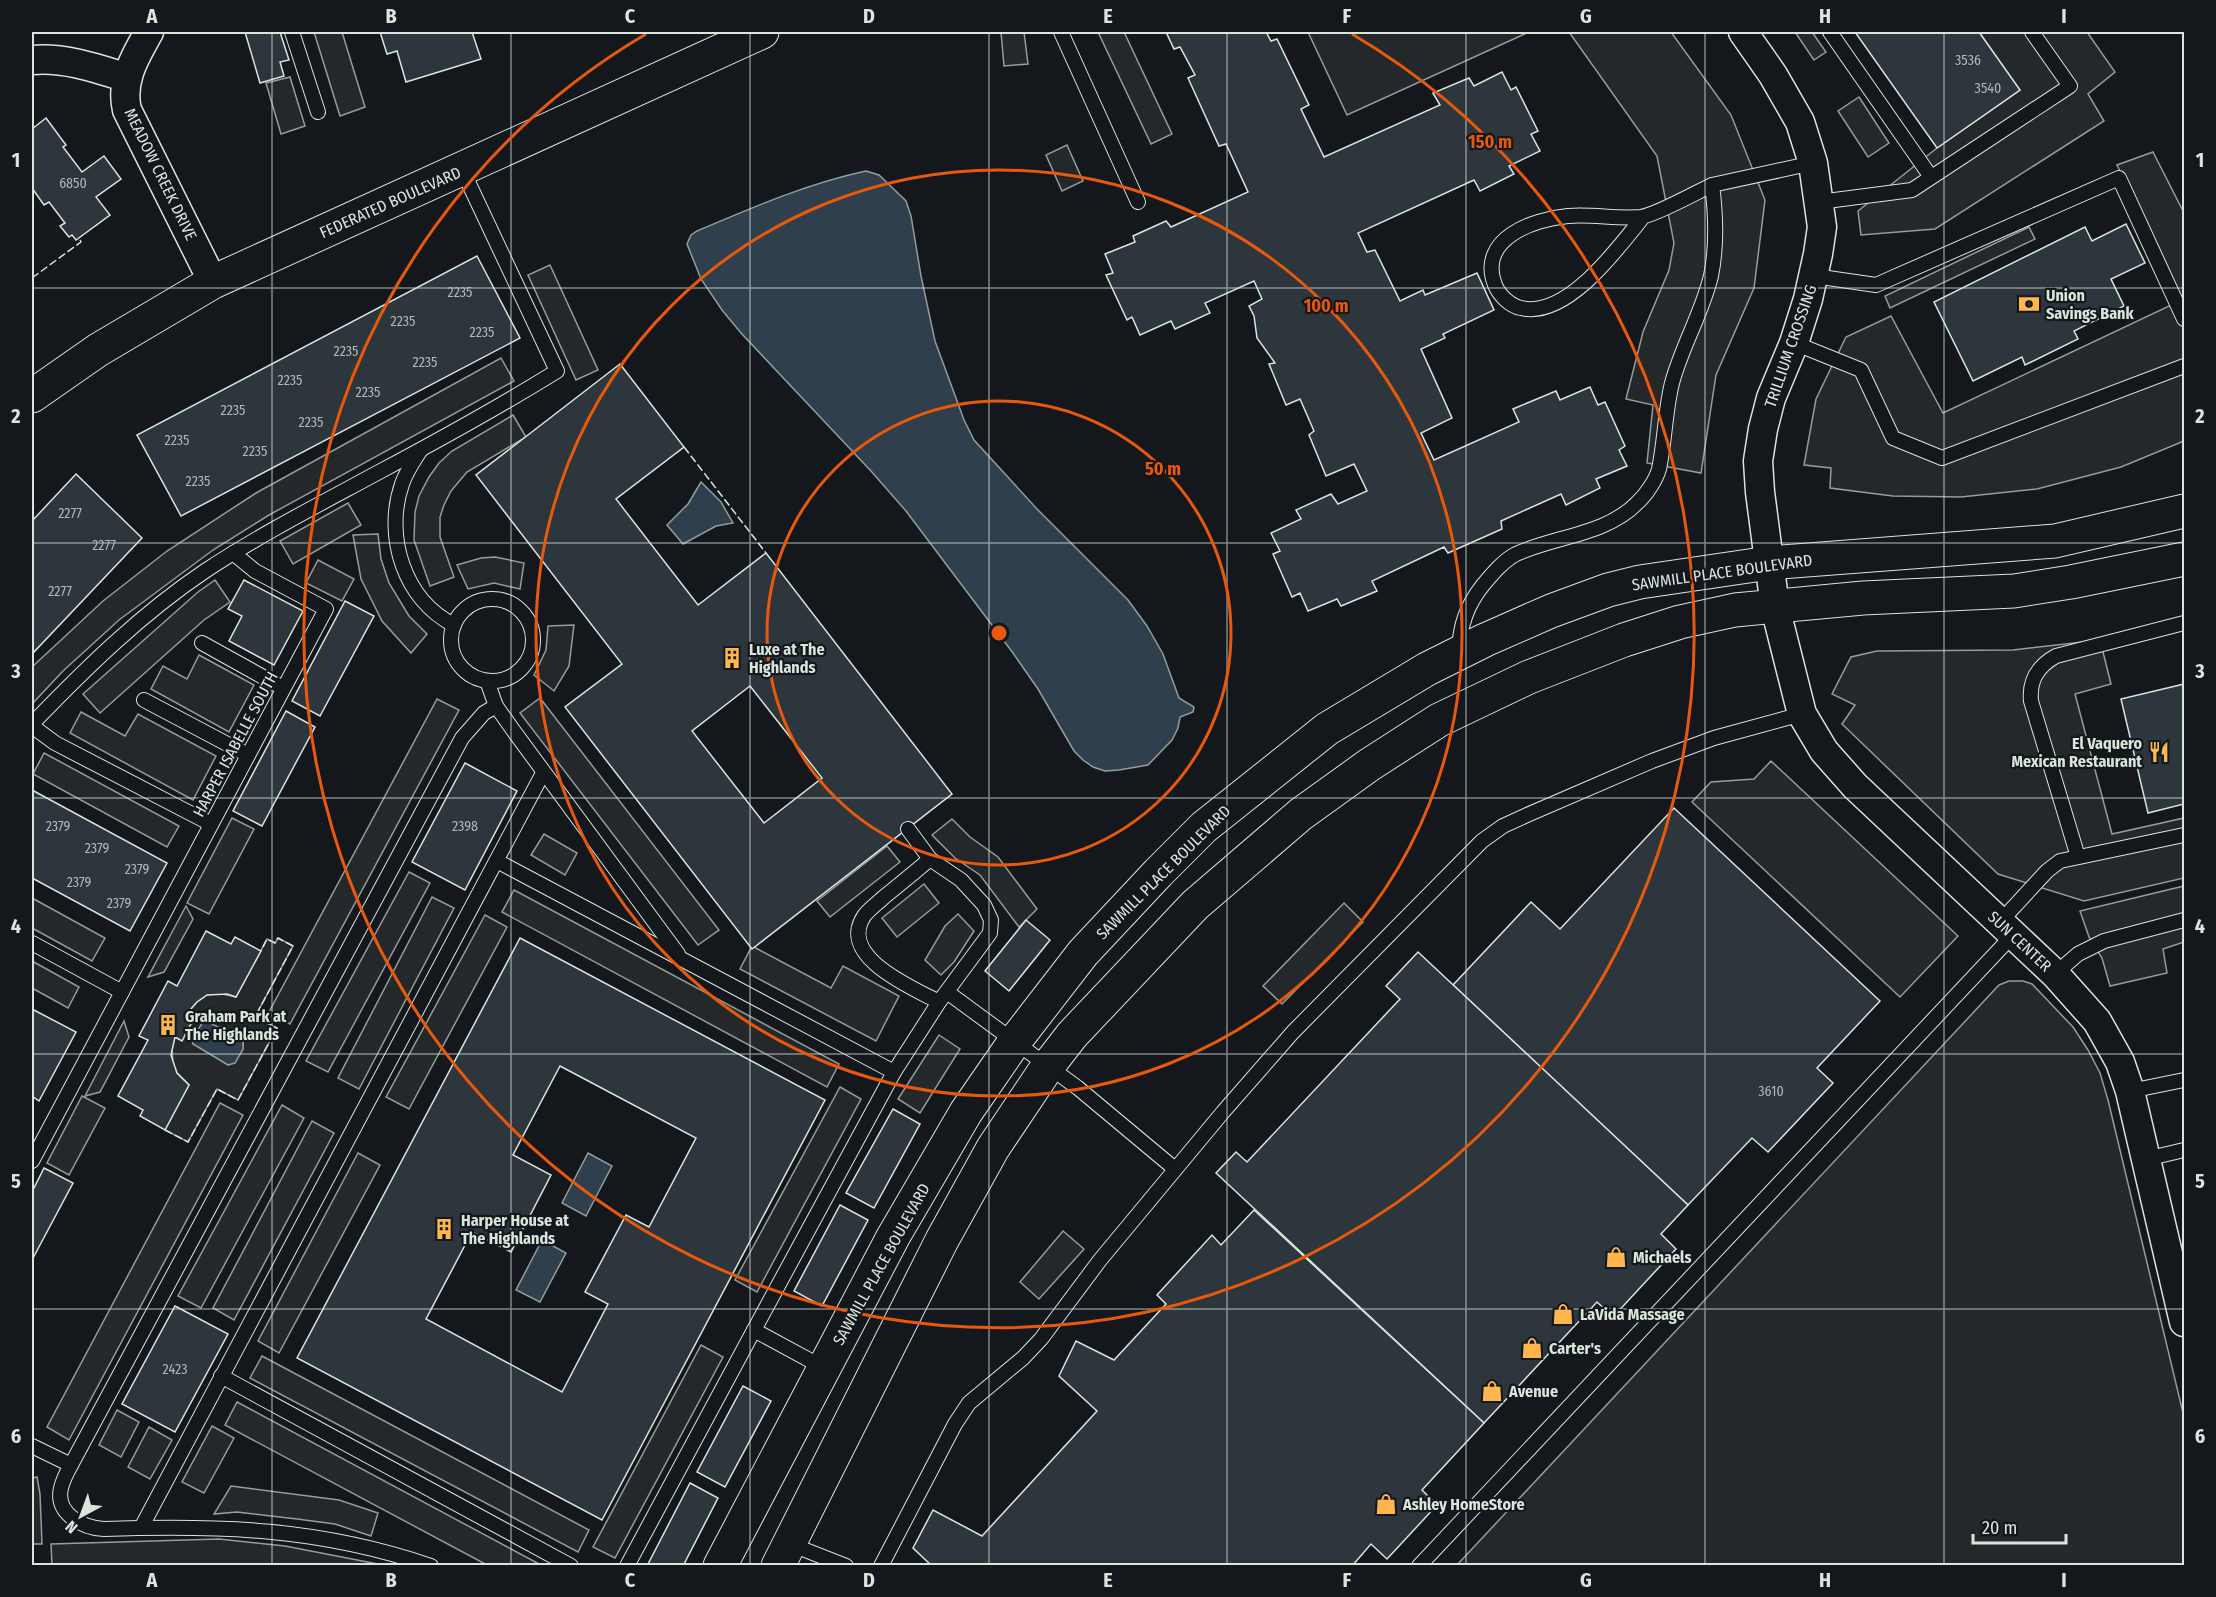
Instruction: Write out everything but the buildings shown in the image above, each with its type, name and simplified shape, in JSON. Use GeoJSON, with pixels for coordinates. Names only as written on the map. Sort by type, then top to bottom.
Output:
{"type":"FeatureCollection","features":[{"type":"Feature","properties":{"kind":"street","name":"MEADOW CREEK DRIVE"},"geometry":{"type":"LineString","coordinates":[[149,32],[127,78],[124,93],[127,110],[213,282]]}},
{"type":"Feature","properties":{"kind":"street","name":"FEDERATED BOULEVARD"},"geometry":{"type":"LineString","coordinates":[[32,396],[98,350],[213,282],[762,32]]}},
{"type":"Feature","properties":{"kind":"street","name":"TRILLIUM CROSSING"},"geometry":{"type":"LineString","coordinates":[[1743,32],[1773,75],[1800,122],[1813,163],[1822,227],[1814,276],[1794,343],[1771,398],[1762,429],[1758,461],[1775,607]]}},
{"type":"Feature","properties":{"kind":"street"},"geometry":{"type":"LineString","coordinates":[[32,60],[53,59],[82,64],[127,78]]}},
{"type":"Feature","properties":{"kind":"street","name":"SAWMILL PLACE BOULEVARD"},"geometry":{"type":"LineString","coordinates":[[720,1566],[893,1237],[966,1112],[1015,1041],[1083,953],[1204,827],[1327,729],[1427,669],[1551,612],[1608,590],[1640,582],[1769,563],[2055,541],[2184,511]]}},
{"type":"Feature","properties":{"kind":"street"},"geometry":{"type":"LineString","coordinates":[[784,1555],[942,1240],[993,1148],[1048,1066],[1080,1026],[1195,905],[1301,814],[1369,765],[1439,720],[1529,677],[1624,640],[1680,622],[1735,610],[1863,598],[2014,591],[2184,559]]}},
{"type":"Feature","properties":{"kind":"street","name":"SUN CENTER"},"geometry":{"type":"LineString","coordinates":[[1775,607],[1802,714],[1824,751],[1855,786],[2055,974],[2097,1021],[2120,1062],[2130,1091],[2181,1291],[2184,1322]]}},
{"type":"Feature","properties":{"kind":"lane"},"geometry":{"type":"LineString","coordinates":[[292,32],[318,112]]}},
{"type":"Feature","properties":{"kind":"lane"},"geometry":{"type":"LineString","coordinates":[[1061,32],[1137,202]]}},
{"type":"Feature","properties":{"kind":"lane"},"geometry":{"type":"LineString","coordinates":[[1830,32],[1931,177]]}},
{"type":"Feature","properties":{"kind":"lane"},"geometry":{"type":"LineString","coordinates":[[1819,202],[1912,190],[2070,86],[2032,32]]}},
{"type":"Feature","properties":{"kind":"lane"},"geometry":{"type":"LineString","coordinates":[[1643,217],[1611,257],[1591,276],[1570,294],[1550,305],[1534,310],[1518,308],[1506,300],[1495,286],[1490,263],[1494,251],[1514,232],[1546,220],[1568,216],[1643,217],[1712,185],[1813,163]]}},
{"type":"Feature","properties":{"kind":"lane"},"geometry":{"type":"LineString","coordinates":[[211,824],[55,743],[32,725],[80,675],[151,612],[203,573],[256,538],[421,450],[557,371],[462,169]]}},
{"type":"Feature","properties":{"kind":"lane"},"geometry":{"type":"LineString","coordinates":[[1814,276],[1876,285],[2119,178],[2184,319]]}},
{"type":"Feature","properties":{"kind":"lane"},"geometry":{"type":"LineString","coordinates":[[1459,654],[1462,621],[1470,604],[1496,569],[1515,555],[1608,523],[1638,503],[1649,488],[1658,470],[1672,384],[1682,351],[1711,277],[1716,217],[1712,185]]}},
{"type":"Feature","properties":{"kind":"lane"},"geometry":{"type":"LineString","coordinates":[[1794,343],[1861,370],[1893,438],[1942,458],[2184,366]]}},
{"type":"Feature","properties":{"kind":"lane"},"geometry":{"type":"LineString","coordinates":[[421,450],[408,470],[400,493],[396,517],[397,543],[405,572],[418,595],[438,616],[454,625]]}},
{"type":"Feature","properties":{"kind":"lane","name":"HARPER ISABELLE SOUTH"},"geometry":{"type":"LineString","coordinates":[[32,1159],[326,609],[255,572],[233,553]]}},
{"type":"Feature","properties":{"kind":"lane"},"geometry":{"type":"LineString","coordinates":[[492,599],[505,601],[524,613],[534,640],[532,652],[526,664],[517,673],[505,679],[488,681],[468,673],[459,664],[453,652],[451,639],[459,615],[468,606],[492,599]]}},
{"type":"Feature","properties":{"kind":"lane"},"geometry":{"type":"LineString","coordinates":[[2078,857],[2031,701],[2033,679],[2043,665],[2056,656],[2184,623]]}},
{"type":"Feature","properties":{"kind":"lane"},"geometry":{"type":"LineString","coordinates":[[202,643],[283,688]]}},
{"type":"Feature","properties":{"kind":"lane"},"geometry":{"type":"LineString","coordinates":[[488,681],[496,706],[681,958]]}},
{"type":"Feature","properties":{"kind":"lane"},"geometry":{"type":"LineString","coordinates":[[144,700],[248,755]]}},
{"type":"Feature","properties":{"kind":"lane"},"geometry":{"type":"LineString","coordinates":[[431,1566],[375,1548],[284,1532],[210,1527],[96,1529],[74,1520],[64,1508],[60,1494],[62,1483],[71,1465],[462,738],[484,713],[496,706]]}},
{"type":"Feature","properties":{"kind":"lane"},"geometry":{"type":"LineString","coordinates":[[881,1566],[955,1424],[969,1403],[1023,1358],[1041,1339],[1100,1260],[1293,1032],[1482,841],[1519,818],[1652,761],[1714,738],[1802,714]]}},
{"type":"Feature","properties":{"kind":"lane"},"geometry":{"type":"LineString","coordinates":[[141,1528],[543,773]]}},
{"type":"Feature","properties":{"kind":"lane"},"geometry":{"type":"LineString","coordinates":[[627,1566],[894,1072],[943,997],[990,933],[991,920],[984,905],[961,880],[930,859],[908,829]]}},
{"type":"Feature","properties":{"kind":"lane"},"geometry":{"type":"LineString","coordinates":[[1419,1566],[2006,928],[2053,865],[2060,861],[2184,835]]}},
{"type":"Feature","properties":{"kind":"lane"},"geometry":{"type":"LineString","coordinates":[[930,859],[869,910],[861,923],[859,934],[864,951],[876,966],[943,997],[1015,1041],[1175,1169]]}},
{"type":"Feature","properties":{"kind":"lane"},"geometry":{"type":"LineString","coordinates":[[497,861],[894,1072]]}},
{"type":"Feature","properties":{"kind":"lane"},"geometry":{"type":"LineString","coordinates":[[2055,974],[2078,954],[2103,940],[2184,920]]}},
{"type":"Feature","properties":{"kind":"lane"},"geometry":{"type":"LineString","coordinates":[[32,944],[122,992]]}},
{"type":"Feature","properties":{"kind":"lane"},"geometry":{"type":"LineString","coordinates":[[2130,1091],[2184,1080]]}},
{"type":"Feature","properties":{"kind":"lane"},"geometry":{"type":"LineString","coordinates":[[2146,1159],[2184,1150]]}},
{"type":"Feature","properties":{"kind":"lane"},"geometry":{"type":"LineString","coordinates":[[754,1330],[824,1368]]}},
{"type":"Feature","properties":{"kind":"lane"},"geometry":{"type":"LineString","coordinates":[[221,1376],[571,1566]]}},
{"type":"Feature","properties":{"kind":"lane"},"geometry":{"type":"LineString","coordinates":[[32,1446],[71,1465]]}},
{"type":"Feature","properties":{"kind":"lane"},"geometry":{"type":"LineString","coordinates":[[784,1555],[846,1566]]}},
{"type":"Feature","properties":{"kind":"shaded area"},"geometry":{"type":"Polygon","coordinates":[[[314,32],[342,32],[365,107],[340,116],[314,32]]]}},
{"type":"Feature","properties":{"kind":"shaded area"},"geometry":{"type":"Polygon","coordinates":[[[1001,32],[1024,32],[1028,64],[1004,66],[1001,32]]]}},
{"type":"Feature","properties":{"kind":"shaded area"},"geometry":{"type":"Polygon","coordinates":[[[1098,32],[1124,32],[1172,134],[1151,144],[1098,32]]]}},
{"type":"Feature","properties":{"kind":"shaded area"},"geometry":{"type":"Polygon","coordinates":[[[1308,32],[1529,32],[1347,115],[1308,32]]]}},
{"type":"Feature","properties":{"kind":"shaded area"},"geometry":{"type":"Polygon","coordinates":[[[1569,32],[1671,32],[1731,115],[1765,200],[1754,288],[1716,375],[1701,473],[1647,463],[1653,405],[1626,399],[1643,332],[1669,270],[1674,243],[1657,156],[1569,32]]]}},
{"type":"Feature","properties":{"kind":"shaded area"},"geometry":{"type":"Polygon","coordinates":[[[1795,32],[1812,32],[1826,52],[1814,60],[1795,32]]]}},
{"type":"Feature","properties":{"kind":"shaded area"},"geometry":{"type":"Polygon","coordinates":[[[1979,32],[2087,32],[2115,72],[2088,94],[2104,121],[1935,229],[1861,235],[1858,211],[1937,148],[2020,90],[1979,32]]]}},
{"type":"Feature","properties":{"kind":"shaded area"},"geometry":{"type":"Polygon","coordinates":[[[290,77],[305,126],[281,134],[266,83],[290,77]]]}},
{"type":"Feature","properties":{"kind":"shaded area"},"geometry":{"type":"Polygon","coordinates":[[[1859,97],[1889,143],[1868,157],[1838,111],[1859,97]]]}},
{"type":"Feature","properties":{"kind":"shaded area"},"geometry":{"type":"Polygon","coordinates":[[[1067,145],[1083,181],[1062,191],[1046,155],[1067,145]]]}},
{"type":"Feature","properties":{"kind":"shaded area"},"geometry":{"type":"Polygon","coordinates":[[[2153,152],[2184,213],[2184,441],[2121,467],[2037,489],[1961,497],[1893,496],[1830,488],[1831,468],[1804,465],[1816,399],[1846,337],[1891,316],[1943,413],[2182,300],[2117,165],[2153,152]]]}},
{"type":"Feature","properties":{"kind":"shaded area"},"geometry":{"type":"Polygon","coordinates":[[[2029,227],[2035,239],[1890,308],[1885,296],[2029,227]]]}},
{"type":"Feature","properties":{"kind":"shaded area"},"geometry":{"type":"Polygon","coordinates":[[[550,265],[598,370],[576,380],[528,275],[550,265]]]}},
{"type":"Feature","properties":{"kind":"shaded area"},"geometry":{"type":"Polygon","coordinates":[[[501,358],[514,381],[269,515],[213,550],[119,620],[63,671],[32,704],[32,667],[103,601],[167,551],[256,493],[501,358]]]}},
{"type":"Feature","properties":{"kind":"shaded area"},"geometry":{"type":"Polygon","coordinates":[[[513,415],[526,437],[467,472],[451,491],[444,505],[440,517],[440,537],[454,577],[430,586],[414,540],[415,512],[419,496],[439,463],[452,451],[513,415]]]}},
{"type":"Feature","properties":{"kind":"shaded area"},"geometry":{"type":"Polygon","coordinates":[[[348,503],[361,525],[293,564],[280,541],[348,503]]]}},
{"type":"Feature","properties":{"kind":"shaded area"},"geometry":{"type":"Polygon","coordinates":[[[378,534],[381,559],[389,583],[409,616],[427,634],[411,653],[382,621],[361,579],[353,535],[378,534]]]}},
{"type":"Feature","properties":{"kind":"shaded area"},"geometry":{"type":"Polygon","coordinates":[[[495,557],[524,563],[520,589],[494,583],[468,589],[457,565],[481,558],[495,557]]]}},
{"type":"Feature","properties":{"kind":"shaded area"},"geometry":{"type":"Polygon","coordinates":[[[318,560],[354,579],[342,601],[306,583],[318,560]]]}},
{"type":"Feature","properties":{"kind":"shaded area"},"geometry":{"type":"Polygon","coordinates":[[[215,580],[230,602],[204,620],[100,713],[83,694],[198,592],[215,580]]]}},
{"type":"Feature","properties":{"kind":"shaded area"},"geometry":{"type":"Polygon","coordinates":[[[574,625],[569,666],[554,691],[534,675],[546,650],[548,626],[574,625]]]}},
{"type":"Feature","properties":{"kind":"shaded area"},"geometry":{"type":"Polygon","coordinates":[[[2100,640],[2111,684],[2075,694],[2112,834],[2184,818],[2184,878],[2084,901],[1998,874],[1842,724],[1855,705],[1832,694],[1851,657],[1877,651],[2013,650],[2100,640]]]}},
{"type":"Feature","properties":{"kind":"shaded area"},"geometry":{"type":"Polygon","coordinates":[[[199,655],[254,685],[229,732],[151,689],[163,666],[187,679],[199,655]]]}},
{"type":"Feature","properties":{"kind":"shaded area"},"geometry":{"type":"Polygon","coordinates":[[[540,698],[719,930],[698,945],[520,713],[540,698]]]}},
{"type":"Feature","properties":{"kind":"shaded area"},"geometry":{"type":"Polygon","coordinates":[[[437,699],[459,710],[290,1024],[269,1012],[437,699]]]}},
{"type":"Feature","properties":{"kind":"shaded area"},"geometry":{"type":"Polygon","coordinates":[[[81,712],[125,736],[138,714],[216,756],[193,800],[70,733],[81,712]]]}},
{"type":"Feature","properties":{"kind":"shaded area"},"geometry":{"type":"Polygon","coordinates":[[[44,753],[179,826],[167,847],[33,774],[44,753]]]}},
{"type":"Feature","properties":{"kind":"shaded area"},"geometry":{"type":"Polygon","coordinates":[[[1771,761],[1958,936],[1900,997],[1692,802],[1711,782],[1754,779],[1771,761]]]}},
{"type":"Feature","properties":{"kind":"shaded area"},"geometry":{"type":"Polygon","coordinates":[[[232,818],[254,829],[209,914],[187,903],[232,818]]]}},
{"type":"Feature","properties":{"kind":"shaded area"},"geometry":{"type":"Polygon","coordinates":[[[952,819],[970,837],[998,857],[1037,909],[1019,927],[980,875],[955,858],[932,835],[952,819]]]}},
{"type":"Feature","properties":{"kind":"shaded area"},"geometry":{"type":"Polygon","coordinates":[[[544,834],[577,853],[565,875],[531,855],[544,834]]]}},
{"type":"Feature","properties":{"kind":"shaded area"},"geometry":{"type":"Polygon","coordinates":[[[887,846],[900,862],[830,917],[817,901],[887,846]]]}},
{"type":"Feature","properties":{"kind":"shaded area"},"geometry":{"type":"Polygon","coordinates":[[[409,872],[430,883],[328,1072],[306,1061],[409,872]]]}},
{"type":"Feature","properties":{"kind":"shaded area"},"geometry":{"type":"Polygon","coordinates":[[[924,884],[939,903],[897,937],[882,918],[924,884]]]}},
{"type":"Feature","properties":{"kind":"shaded area"},"geometry":{"type":"Polygon","coordinates":[[[2184,886],[2184,942],[2163,949],[2167,973],[2110,986],[2102,958],[2089,937],[2080,911],[2184,886]]]}},
{"type":"Feature","properties":{"kind":"shaded area"},"geometry":{"type":"Polygon","coordinates":[[[514,890],[839,1064],[827,1087],[502,912],[514,890]]]}},
{"type":"Feature","properties":{"kind":"shaded area"},"geometry":{"type":"Polygon","coordinates":[[[432,897],[454,908],[359,1089],[338,1078],[432,897]]]}},
{"type":"Feature","properties":{"kind":"shaded area"},"geometry":{"type":"Polygon","coordinates":[[[32,898],[105,938],[92,961],[32,928],[32,898]]]}},
{"type":"Feature","properties":{"kind":"shaded area"},"geometry":{"type":"Polygon","coordinates":[[[1344,903],[1363,922],[1282,1004],[1263,986],[1344,903]]]}},
{"type":"Feature","properties":{"kind":"shaded area"},"geometry":{"type":"Polygon","coordinates":[[[186,906],[193,919],[164,972],[148,977],[186,906]]]}},
{"type":"Feature","properties":{"kind":"shaded area"},"geometry":{"type":"Polygon","coordinates":[[[958,914],[974,931],[954,962],[941,975],[925,960],[945,926],[958,914]]]}},
{"type":"Feature","properties":{"kind":"shaded area"},"geometry":{"type":"Polygon","coordinates":[[[485,915],[507,927],[409,1109],[386,1097],[485,915]]]}},
{"type":"Feature","properties":{"kind":"shaded area"},"geometry":{"type":"Polygon","coordinates":[[[278,938],[293,946],[255,1017],[277,1028],[238,1100],[217,1089],[188,1142],[165,1130],[189,1085],[177,1073],[173,1065],[172,1046],[175,1037],[182,1040],[196,1015],[189,1011],[207,995],[217,993],[236,997],[267,939],[275,943],[278,938]],[[203,1022],[193,1043],[228,1065],[235,1062],[243,1049],[243,1042],[209,1022],[203,1022]]]}},
{"type":"Feature","properties":{"kind":"shaded area"},"geometry":{"type":"Polygon","coordinates":[[[752,946],[831,988],[843,966],[899,996],[876,1041],[740,969],[752,946]]]}},
{"type":"Feature","properties":{"kind":"shaded area"},"geometry":{"type":"Polygon","coordinates":[[[32,961],[79,987],[68,1008],[32,988],[32,961]]]}},
{"type":"Feature","properties":{"kind":"shaded area"},"geometry":{"type":"Polygon","coordinates":[[[2009,981],[2023,981],[2032,984],[2073,1027],[2100,1073],[2184,1417],[2184,1565],[1457,1565],[1999,985],[2009,981]]]}},
{"type":"Feature","properties":{"kind":"shaded area"},"geometry":{"type":"Polygon","coordinates":[[[124,1021],[129,1037],[100,1092],[85,1096],[124,1021]]]}},
{"type":"Feature","properties":{"kind":"shaded area"},"geometry":{"type":"Polygon","coordinates":[[[939,1035],[960,1049],[920,1113],[898,1099],[939,1035]]]}},
{"type":"Feature","properties":{"kind":"shaded area"},"geometry":{"type":"Polygon","coordinates":[[[840,1087],[861,1099],[757,1292],[735,1280],[840,1087]]]}},
{"type":"Feature","properties":{"kind":"shaded area"},"geometry":{"type":"Polygon","coordinates":[[[82,1096],[105,1108],[69,1175],[47,1163],[82,1096]]]}},
{"type":"Feature","properties":{"kind":"shaded area"},"geometry":{"type":"Polygon","coordinates":[[[220,1103],[243,1115],[69,1440],[47,1427],[220,1103]]]}},
{"type":"Feature","properties":{"kind":"shaded area"},"geometry":{"type":"Polygon","coordinates":[[[282,1105],[304,1118],[201,1308],[178,1296],[282,1105]]]}},
{"type":"Feature","properties":{"kind":"shaded area"},"geometry":{"type":"Polygon","coordinates":[[[312,1121],[334,1133],[234,1320],[213,1308],[312,1121]]]}},
{"type":"Feature","properties":{"kind":"shaded area"},"geometry":{"type":"Polygon","coordinates":[[[358,1153],[380,1165],[279,1353],[258,1341],[358,1153]]]}},
{"type":"Feature","properties":{"kind":"shaded area"},"geometry":{"type":"Polygon","coordinates":[[[1063,1231],[1084,1249],[1039,1299],[1020,1282],[1063,1231]]]}},
{"type":"Feature","properties":{"kind":"shaded area"},"geometry":{"type":"Polygon","coordinates":[[[701,1345],[723,1357],[615,1558],[593,1547],[701,1345]]]}},
{"type":"Feature","properties":{"kind":"shaded area"},"geometry":{"type":"Polygon","coordinates":[[[262,1356],[589,1530],[578,1552],[250,1378],[262,1356]]]}},
{"type":"Feature","properties":{"kind":"shaded area"},"geometry":{"type":"Polygon","coordinates":[[[237,1402],[541,1565],[487,1565],[225,1425],[237,1402]]]}},
{"type":"Feature","properties":{"kind":"shaded area"},"geometry":{"type":"Polygon","coordinates":[[[117,1410],[139,1422],[121,1457],[99,1445],[117,1410]]]}},
{"type":"Feature","properties":{"kind":"shaded area"},"geometry":{"type":"Polygon","coordinates":[[[212,1426],[234,1438],[204,1493],[182,1482],[212,1426]]]}},
{"type":"Feature","properties":{"kind":"shaded area"},"geometry":{"type":"Polygon","coordinates":[[[149,1427],[172,1440],[150,1479],[128,1467],[149,1427]]]}},
{"type":"Feature","properties":{"kind":"shaded area"},"geometry":{"type":"Polygon","coordinates":[[[37,1477],[42,1544],[32,1544],[32,1478],[37,1477]]]}},
{"type":"Feature","properties":{"kind":"shaded area"},"geometry":{"type":"Polygon","coordinates":[[[231,1486],[339,1500],[378,1513],[371,1536],[335,1524],[237,1512],[214,1514],[231,1486]]]}},
{"type":"Feature","properties":{"kind":"shaded area"},"geometry":{"type":"Polygon","coordinates":[[[219,1539],[285,1546],[383,1565],[52,1565],[51,1544],[219,1539]]]}},
{"type":"Feature","properties":{"kind":"water"},"geometry":{"type":"Polygon","coordinates":[[[866,171],[879,175],[906,201],[911,216],[935,341],[964,420],[974,440],[1037,509],[1128,600],[1147,626],[1163,654],[1179,698],[1194,707],[1193,712],[1180,717],[1172,740],[1148,765],[1105,771],[1093,767],[1074,751],[1038,689],[1013,653],[906,511],[741,333],[701,279],[687,244],[691,235],[697,231],[802,189],[866,171]]]}},
{"type":"Feature","properties":{"kind":"water"},"geometry":{"type":"Polygon","coordinates":[[[701,482],[721,502],[733,523],[716,526],[683,544],[667,525],[688,504],[701,482]]]}},
{"type":"Feature","properties":{"kind":"water"},"geometry":{"type":"Polygon","coordinates":[[[203,1022],[209,1022],[243,1042],[243,1049],[235,1063],[228,1065],[193,1044],[193,1037],[203,1022]]]}},
{"type":"Feature","properties":{"kind":"water"},"geometry":{"type":"Polygon","coordinates":[[[588,1153],[612,1166],[586,1216],[562,1203],[588,1153]]]}},
{"type":"Feature","properties":{"kind":"water"},"geometry":{"type":"Polygon","coordinates":[[[542,1240],[566,1253],[540,1302],[516,1290],[542,1240]]]}},
{"type":"Feature","properties":{"kind":"fence"},"geometry":{"type":"LineString","coordinates":[[32,278],[81,242],[79,238]]}},
{"type":"Feature","properties":{"kind":"fence"},"geometry":{"type":"LineString","coordinates":[[684,447],[766,553]]}},
{"type":"Feature","properties":{"kind":"fence"},"geometry":{"type":"LineString","coordinates":[[165,1130],[188,1142],[217,1089],[238,1100],[277,1028],[255,1017],[293,946],[278,938],[275,943],[267,939],[261,951]]}},
{"type":"Feature","properties":{"kind":"place","name":"Union Savings Bank"},"geometry":{"type":"Point","coordinates":[2029,304]}},
{"type":"Feature","properties":{"kind":"place","name":"Luxe at The Highlands"},"geometry":{"type":"Point","coordinates":[732,658]}},
{"type":"Feature","properties":{"kind":"place","name":"El Vaquero Mexican Restaurant"},"geometry":{"type":"Point","coordinates":[2159,752]}},
{"type":"Feature","properties":{"kind":"place","name":"Graham Park at The Highlands"},"geometry":{"type":"Point","coordinates":[168,1025]}},
{"type":"Feature","properties":{"kind":"place","name":"Harper House at The Highlands"},"geometry":{"type":"Point","coordinates":[444,1229]}},
{"type":"Feature","properties":{"kind":"place","name":"Michaels"},"geometry":{"type":"Point","coordinates":[1616,1257]}},
{"type":"Feature","properties":{"kind":"place","name":"LaVida Massage"},"geometry":{"type":"Point","coordinates":[1563,1314]}},
{"type":"Feature","properties":{"kind":"place","name":"Carter's"},"geometry":{"type":"Point","coordinates":[1532,1348]}},
{"type":"Feature","properties":{"kind":"place","name":"Avenue"},"geometry":{"type":"Point","coordinates":[1492,1391]}},
{"type":"Feature","properties":{"kind":"place","name":"Ashley HomeStore"},"geometry":{"type":"Point","coordinates":[1386,1504]}}]}
